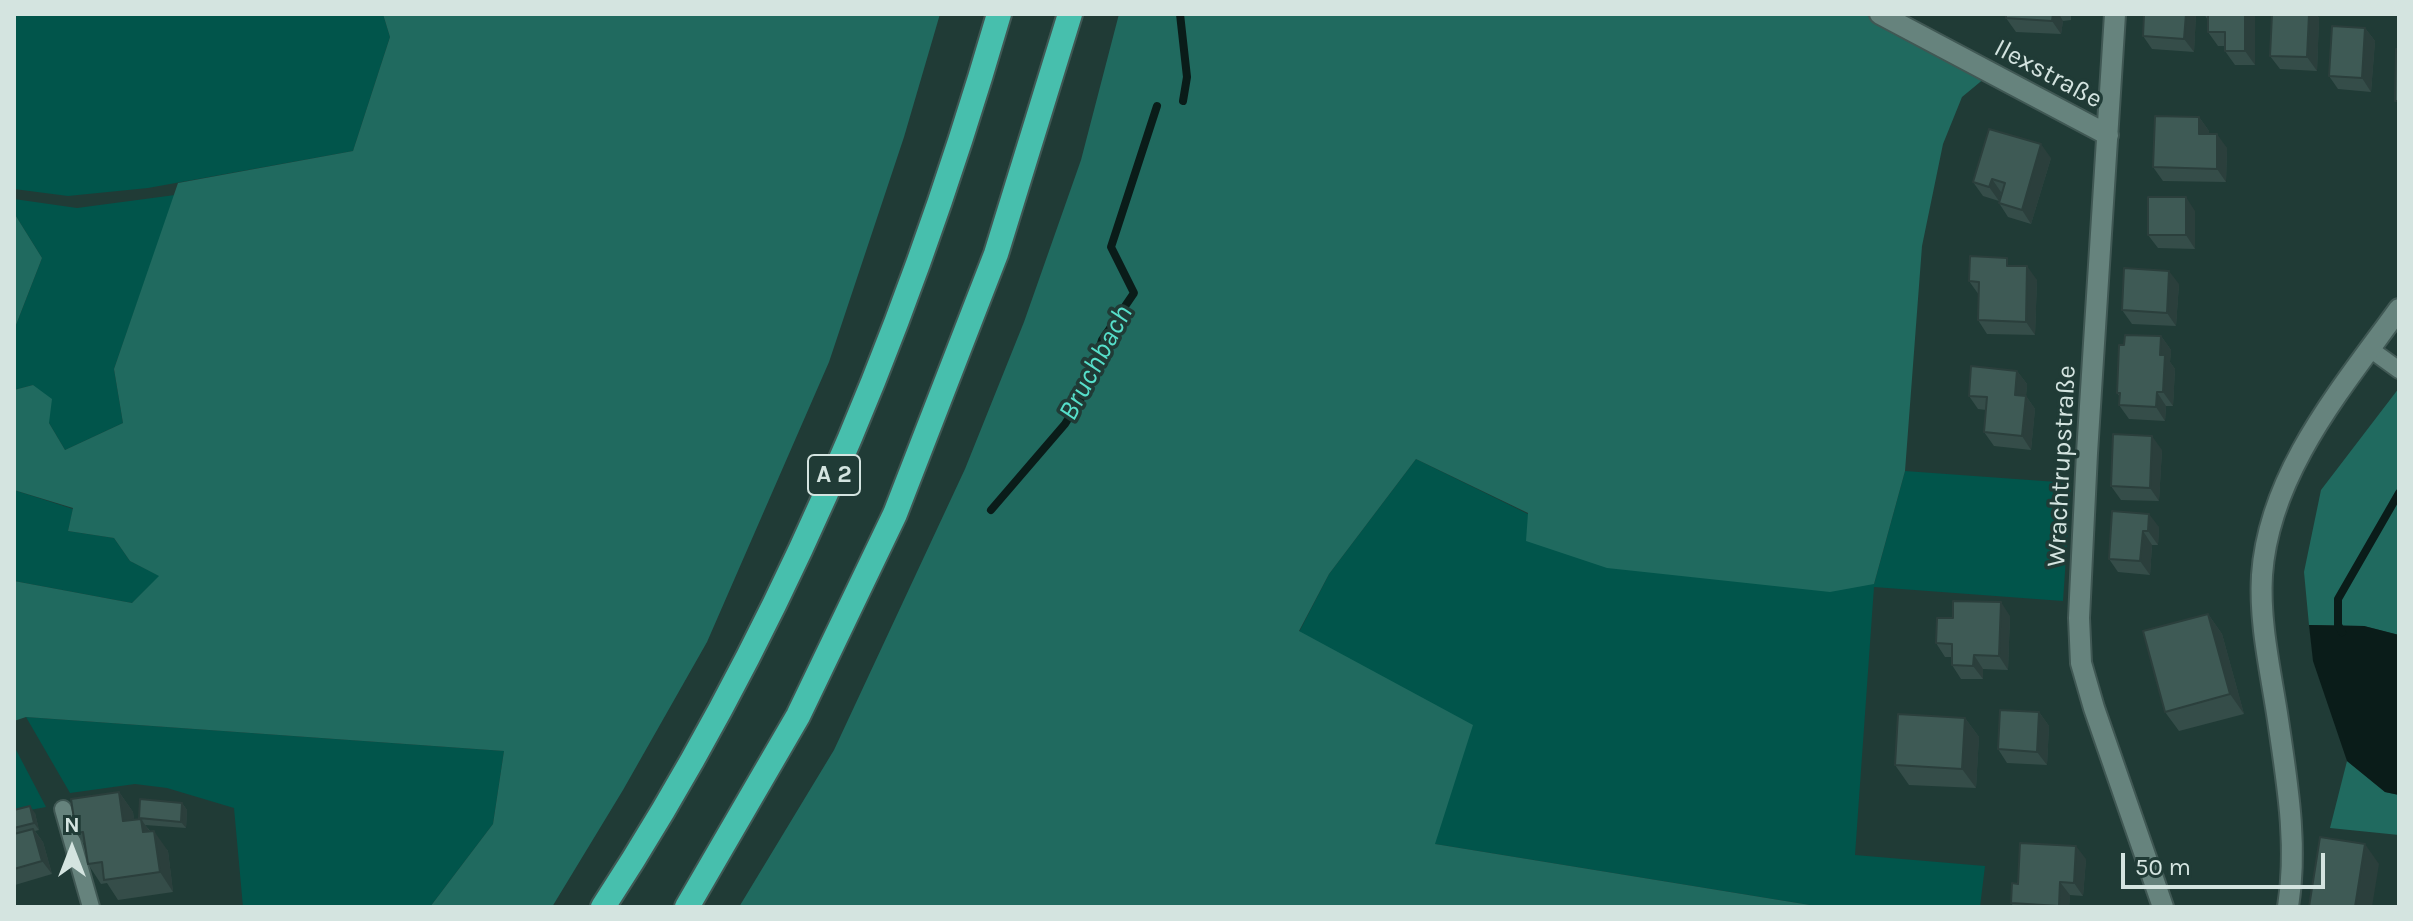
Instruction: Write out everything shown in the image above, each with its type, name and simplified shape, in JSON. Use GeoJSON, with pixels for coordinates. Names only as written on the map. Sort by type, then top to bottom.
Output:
{"type":"FeatureCollection","features":[{"type":"Feature","properties":{"kind":"highway","name":"A 2"},"geometry":{"type":"LineString","coordinates":[[603,907],[637,856],[723,706],[801,551],[889,346],[963,139],[999,14]]}},
{"type":"Feature","properties":{"kind":"highway"},"geometry":{"type":"LineString","coordinates":[[687,907],[798,716],[895,514],[996,254],[1070,14]]}},
{"type":"Feature","properties":{"kind":"street","name":"Ilexstraße"},"geometry":{"type":"LineString","coordinates":[[1880,14],[2108,135]]}},
{"type":"Feature","properties":{"kind":"street","name":"Wrachtrupstraße"},"geometry":{"type":"LineString","coordinates":[[2115,14],[2086,483],[2079,618],[2081,663],[2163,907]]}},
{"type":"Feature","properties":{"kind":"street"},"geometry":{"type":"LineString","coordinates":[[2288,907],[2292,871],[2291,824],[2263,615],[2268,537],[2293,466],[2321,420],[2399,309]]}},
{"type":"Feature","properties":{"kind":"lane"},"geometry":{"type":"LineString","coordinates":[[2370,349],[2399,370]]}},
{"type":"Feature","properties":{"kind":"lane"},"geometry":{"type":"LineString","coordinates":[[63,809],[91,907]]}},
{"type":"Feature","properties":{"kind":"green space"},"geometry":{"type":"Polygon","coordinates":[[[14,14],[383,14],[390,37],[353,151],[148,188],[68,196],[14,189],[14,14]]]}},
{"type":"Feature","properties":{"kind":"green space"},"geometry":{"type":"Polygon","coordinates":[[[383,14],[940,14],[904,137],[829,362],[707,642],[552,907],[430,907],[493,824],[504,751],[26,717],[14,721],[14,581],[132,603],[159,576],[130,561],[114,538],[68,531],[73,508],[14,490],[14,390],[33,385],[52,399],[49,423],[65,450],[123,423],[114,369],[178,183],[353,151],[390,37],[383,14]]]}},
{"type":"Feature","properties":{"kind":"green space"},"geometry":{"type":"Polygon","coordinates":[[[1119,14],[1864,14],[1985,78],[1962,97],[1943,144],[1922,246],[1905,471],[1874,584],[1830,592],[1607,568],[1526,541],[1528,513],[1416,459],[1329,574],[1299,631],[1473,725],[1435,844],[1822,907],[739,907],[834,750],[965,469],[1024,322],[1081,160],[1119,14]]]}},
{"type":"Feature","properties":{"kind":"green space"},"geometry":{"type":"Polygon","coordinates":[[[175,195],[114,369],[123,423],[65,450],[49,423],[33,385],[14,390],[14,330],[42,258],[14,213],[14,199],[77,208],[175,195]]]}},
{"type":"Feature","properties":{"kind":"green space"},"geometry":{"type":"Polygon","coordinates":[[[14,213],[42,258],[14,330],[14,213]]]}},
{"type":"Feature","properties":{"kind":"green space"},"geometry":{"type":"Polygon","coordinates":[[[2399,388],[2399,635],[2364,626],[2309,625],[2304,572],[2321,490],[2399,388]]]}},
{"type":"Feature","properties":{"kind":"green space"},"geometry":{"type":"Polygon","coordinates":[[[1416,459],[1528,514],[1874,584],[1905,471],[2071,483],[2063,601],[1874,587],[1855,855],[1985,866],[1980,907],[1822,907],[1435,844],[1299,632],[1329,574],[1416,459]]]}},
{"type":"Feature","properties":{"kind":"green space"},"geometry":{"type":"Polygon","coordinates":[[[14,490],[73,509],[68,531],[114,538],[130,561],[160,576],[132,603],[14,581],[14,490]]]}},
{"type":"Feature","properties":{"kind":"green space"},"geometry":{"type":"Polygon","coordinates":[[[26,717],[504,751],[493,824],[430,907],[243,907],[234,808],[167,788],[135,784],[70,793],[26,717]]]}},
{"type":"Feature","properties":{"kind":"green space"},"geometry":{"type":"Polygon","coordinates":[[[14,746],[46,807],[14,813],[14,746]]]}},
{"type":"Feature","properties":{"kind":"green space"},"geometry":{"type":"Polygon","coordinates":[[[2347,761],[2385,792],[2399,795],[2399,835],[2330,828],[2347,761]]]}},
{"type":"Feature","properties":{"kind":"water"},"geometry":{"type":"Polygon","coordinates":[[[2309,625],[2364,626],[2399,635],[2399,795],[2385,792],[2347,761],[2313,661],[2309,625]]]}},
{"type":"Feature","properties":{"kind":"building"},"geometry":{"type":"Polygon","coordinates":[[[2006,14],[2053,14],[2052,21],[2006,18],[2006,14]]]}},
{"type":"Feature","properties":{"kind":"building"},"geometry":{"type":"Polygon","coordinates":[[[2144,14],[2186,14],[2184,39],[2143,36],[2144,14]]]}},
{"type":"Feature","properties":{"kind":"building"},"geometry":{"type":"Polygon","coordinates":[[[2208,14],[2245,14],[2245,51],[2225,51],[2225,32],[2208,32],[2208,14]]]}},
{"type":"Feature","properties":{"kind":"building"},"geometry":{"type":"Polygon","coordinates":[[[2272,14],[2309,14],[2307,57],[2270,56],[2272,14]]]}},
{"type":"Feature","properties":{"kind":"building"},"geometry":{"type":"Polygon","coordinates":[[[2332,26],[2365,28],[2362,78],[2329,76],[2332,26]]]}},
{"type":"Feature","properties":{"kind":"building"},"geometry":{"type":"Polygon","coordinates":[[[2396,49],[2399,49],[2399,101],[2395,101],[2396,49]]]}},
{"type":"Feature","properties":{"kind":"building"},"geometry":{"type":"Polygon","coordinates":[[[2155,116],[2199,117],[2199,134],[2217,134],[2217,169],[2153,167],[2155,116]]]}},
{"type":"Feature","properties":{"kind":"building"},"geometry":{"type":"Polygon","coordinates":[[[1989,129],[2041,144],[2022,210],[1999,203],[2005,183],[1992,179],[1989,187],[1973,182],[1989,129]]]}},
{"type":"Feature","properties":{"kind":"building"},"geometry":{"type":"Polygon","coordinates":[[[2148,197],[2186,197],[2186,235],[2148,235],[2148,197]]]}},
{"type":"Feature","properties":{"kind":"building"},"geometry":{"type":"Polygon","coordinates":[[[1970,256],[2007,258],[2007,266],[2027,266],[2026,322],[1978,320],[1979,282],[1969,281],[1970,256]]]}},
{"type":"Feature","properties":{"kind":"building"},"geometry":{"type":"Polygon","coordinates":[[[2124,268],[2169,271],[2167,313],[2122,310],[2124,268]]]}},
{"type":"Feature","properties":{"kind":"building"},"geometry":{"type":"Polygon","coordinates":[[[2125,335],[2161,336],[2160,355],[2165,355],[2163,392],[2157,392],[2156,407],[2119,405],[2119,345],[2124,345],[2125,335]]]}},
{"type":"Feature","properties":{"kind":"building"},"geometry":{"type":"Polygon","coordinates":[[[1971,366],[2017,371],[2015,395],[2026,396],[2022,436],[1984,432],[1987,397],[1969,396],[1971,366]]]}},
{"type":"Feature","properties":{"kind":"building"},"geometry":{"type":"Polygon","coordinates":[[[2113,434],[2152,436],[2150,488],[2111,486],[2113,434]]]}},
{"type":"Feature","properties":{"kind":"building"},"geometry":{"type":"Polygon","coordinates":[[[2112,511],[2149,514],[2148,531],[2143,531],[2140,561],[2109,559],[2112,511]]]}},
{"type":"Feature","properties":{"kind":"building"},"geometry":{"type":"Polygon","coordinates":[[[1953,601],[2001,602],[1999,656],[1974,655],[1973,666],[1952,665],[1952,644],[1936,643],[1937,618],[1953,618],[1953,601]]]}},
{"type":"Feature","properties":{"kind":"building"},"geometry":{"type":"Polygon","coordinates":[[[2208,614],[2230,694],[2165,712],[2143,631],[2208,614]]]}},
{"type":"Feature","properties":{"kind":"building"},"geometry":{"type":"Polygon","coordinates":[[[2000,710],[2039,712],[2037,752],[1998,749],[2000,710]]]}},
{"type":"Feature","properties":{"kind":"building"},"geometry":{"type":"Polygon","coordinates":[[[1898,714],[1965,718],[1962,769],[1895,765],[1898,714]]]}},
{"type":"Feature","properties":{"kind":"building"},"geometry":{"type":"Polygon","coordinates":[[[119,792],[123,821],[141,819],[143,832],[154,831],[160,872],[104,880],[102,862],[88,864],[83,832],[76,833],[71,799],[119,792]]]}},
{"type":"Feature","properties":{"kind":"building"},"geometry":{"type":"Polygon","coordinates":[[[140,799],[182,803],[181,822],[139,818],[140,799]]]}},
{"type":"Feature","properties":{"kind":"building"},"geometry":{"type":"Polygon","coordinates":[[[30,806],[34,823],[14,828],[14,810],[30,806]]]}},
{"type":"Feature","properties":{"kind":"building"},"geometry":{"type":"Polygon","coordinates":[[[33,829],[42,861],[14,869],[14,834],[33,829]]]}},
{"type":"Feature","properties":{"kind":"building"},"geometry":{"type":"Polygon","coordinates":[[[2320,837],[2365,844],[2355,907],[2309,907],[2320,837]]]}},
{"type":"Feature","properties":{"kind":"building"},"geometry":{"type":"Polygon","coordinates":[[[2020,843],[2076,846],[2074,883],[2060,882],[2059,906],[2011,903],[2012,883],[2018,884],[2020,843]]]}},
{"type":"Feature","properties":{"kind":"waterway","name":"Bruchbach"},"geometry":{"type":"LineString","coordinates":[[1180,14],[1187,77],[1183,101]]}},
{"type":"Feature","properties":{"kind":"waterway","name":"Bruchbach"},"geometry":{"type":"LineString","coordinates":[[991,510],[1065,424],[1088,387],[1102,340],[1134,293],[1111,247],[1157,106]]}},
{"type":"Feature","properties":{"kind":"waterway"},"geometry":{"type":"LineString","coordinates":[[2342,632],[2338,625],[2338,599],[2399,493]]}}]}
